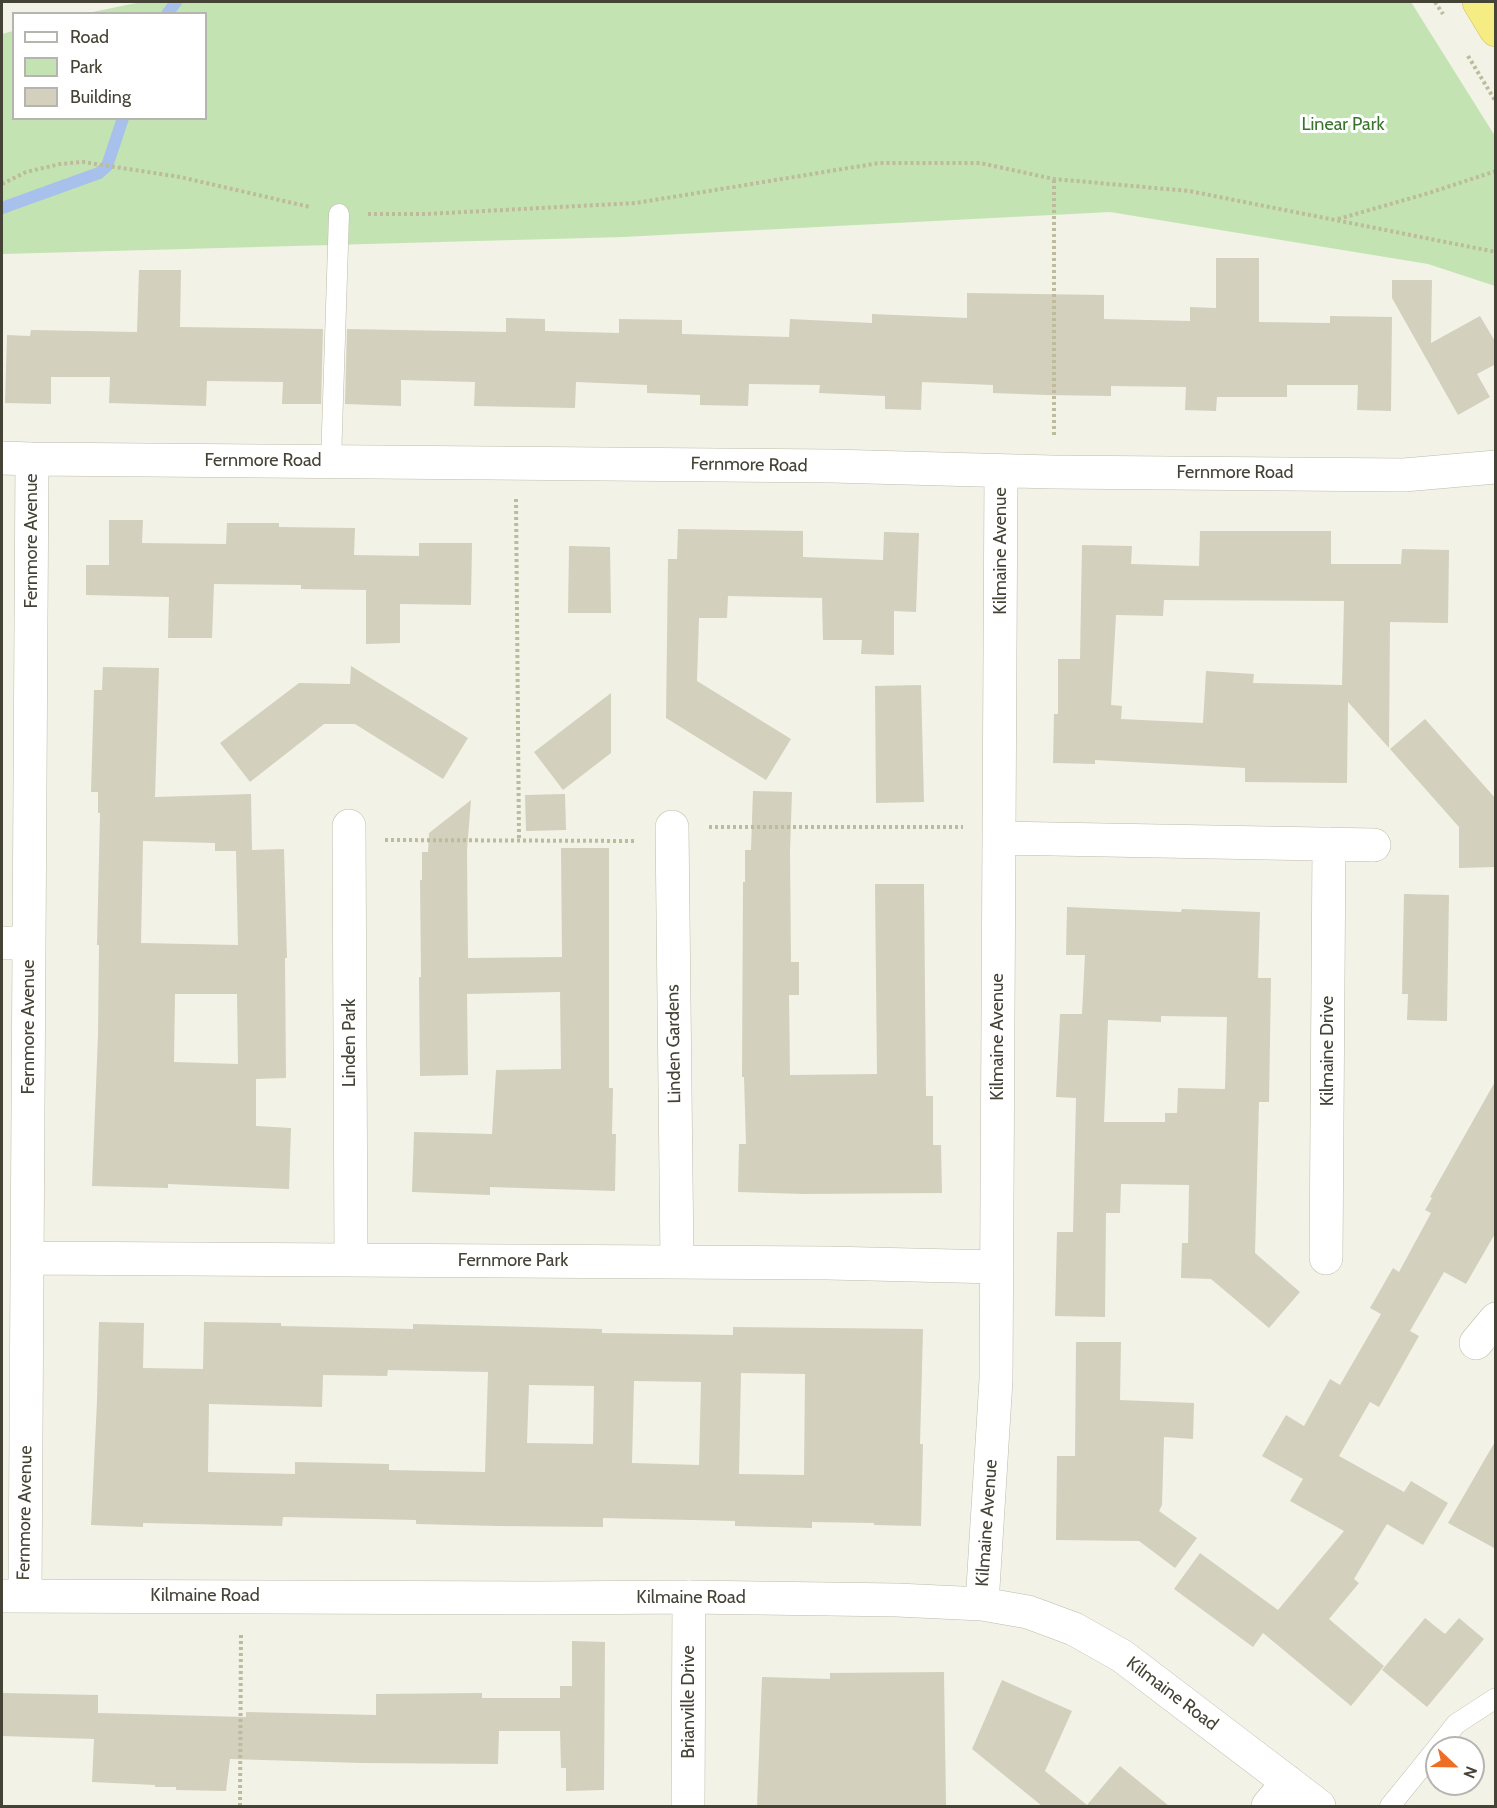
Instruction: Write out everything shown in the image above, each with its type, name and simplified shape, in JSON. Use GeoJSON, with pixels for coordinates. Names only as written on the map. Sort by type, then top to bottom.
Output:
{"type":"FeatureCollection","features":[{"type":"Feature","properties":{"kind":"highway"},"geometry":{"type":"LineString","coordinates":[[1479,2],[1496,30]]}},
{"type":"Feature","properties":{"kind":"street","name":"Fernmore Road"},"geometry":{"type":"LineString","coordinates":[[17,459],[853,466],[1052,472],[1404,475],[1496,467]]}},
{"type":"Feature","properties":{"kind":"street","name":"Fernmore Avenue"},"geometry":{"type":"LineString","coordinates":[[13,1595],[28,1258],[16,943],[17,459]]}},
{"type":"Feature","properties":{"kind":"street","name":"Kilmaine Avenue"},"geometry":{"type":"LineString","coordinates":[[982,1604],[996,1380],[1001,471]]}},
{"type":"Feature","properties":{"kind":"street","name":"Linden Park"},"geometry":{"type":"LineString","coordinates":[[349,832],[351,1260]]}},
{"type":"Feature","properties":{"kind":"street"},"geometry":{"type":"LineString","coordinates":[[999,832],[1374,845]]}},
{"type":"Feature","properties":{"kind":"street","name":"Linden Gardens"},"geometry":{"type":"LineString","coordinates":[[672,834],[677,1262]]}},
{"type":"Feature","properties":{"kind":"street","name":"Kilmaine Drive"},"geometry":{"type":"LineString","coordinates":[[1326,1258],[1329,844]]}},
{"type":"Feature","properties":{"kind":"street","name":"Fernmore Park"},"geometry":{"type":"LineString","coordinates":[[28,1258],[828,1263],[997,1267]]}},
{"type":"Feature","properties":{"kind":"street","name":"Kilmaine Road"},"geometry":{"type":"LineString","coordinates":[[13,1595],[689,1597],[897,1600],[982,1604],[1028,1612],[1074,1629],[1122,1656],[1319,1806]]}},
{"type":"Feature","properties":{"kind":"street","name":"Brianville Drive"},"geometry":{"type":"LineString","coordinates":[[688,1806],[689,1597]]}},
{"type":"Feature","properties":{"kind":"street"},"geometry":{"type":"LineString","coordinates":[[1268,1806],[1288,1782]]}},
{"type":"Feature","properties":{"kind":"lane"},"geometry":{"type":"LineString","coordinates":[[331,462],[339,213]]}},
{"type":"Feature","properties":{"kind":"lane"},"geometry":{"type":"LineString","coordinates":[[1446,1736],[1456,1724],[1496,1698]]}},
{"type":"Feature","properties":{"kind":"lane"},"geometry":{"type":"LineString","coordinates":[[1390,1806],[1425,1763]]}},
{"type":"Feature","properties":{"kind":"path"},"geometry":{"type":"LineString","coordinates":[[2,184],[26,172],[60,164],[83,162],[190,179],[339,213],[426,214],[636,203],[879,163],[980,163],[1054,179],[1190,191],[1496,252]]}},
{"type":"Feature","properties":{"kind":"path"},"geometry":{"type":"LineString","coordinates":[[1335,219],[1429,194],[1496,171]]}},
{"type":"Feature","properties":{"kind":"path"},"geometry":{"type":"LineString","coordinates":[[1052,472],[1054,446],[1054,179]]}},
{"type":"Feature","properties":{"kind":"path"},"geometry":{"type":"LineString","coordinates":[[516,464],[519,840]]}},
{"type":"Feature","properties":{"kind":"path"},"geometry":{"type":"LineString","coordinates":[[349,832],[519,840],[672,834],[999,832]]}},
{"type":"Feature","properties":{"kind":"path"},"geometry":{"type":"LineString","coordinates":[[240,1806],[241,1596]]}},
{"type":"Feature","properties":{"kind":"green space","name":"Linear Park"},"geometry":{"type":"Polygon","coordinates":[[[141,2],[1411,2],[1495,136],[1495,286],[1428,264],[1110,212],[623,237],[2,254],[2,34],[12,31],[12,120],[207,120],[207,12],[93,12],[141,2]]]}},
{"type":"Feature","properties":{"kind":"building"},"geometry":{"type":"Polygon","coordinates":[[[1216,258],[1259,258],[1259,322],[1330,323],[1330,316],[1392,317],[1391,411],[1357,410],[1358,385],[1287,385],[1287,397],[1217,397],[1216,411],[1185,410],[1186,387],[1111,386],[1111,396],[1046,395],[993,393],[993,385],[922,382],[921,410],[885,409],[885,396],[819,393],[820,385],[749,384],[748,406],[700,405],[700,395],[647,393],[647,385],[576,382],[575,408],[474,406],[475,382],[401,380],[401,406],[345,404],[347,329],[506,332],[506,318],[545,319],[545,331],[619,333],[619,319],[682,320],[682,334],[789,337],[790,319],[872,323],[872,314],[967,318],[967,293],[1104,295],[1104,319],[1190,321],[1190,307],[1216,308],[1216,258]]]}},
{"type":"Feature","properties":{"kind":"building"},"geometry":{"type":"Polygon","coordinates":[[[139,270],[181,270],[180,327],[323,329],[321,404],[282,404],[283,382],[207,381],[206,406],[109,403],[110,377],[51,377],[51,404],[5,403],[7,335],[30,336],[31,330],[137,332],[139,270]]]}},
{"type":"Feature","properties":{"kind":"building"},"geometry":{"type":"Polygon","coordinates":[[[1392,280],[1432,280],[1431,343],[1480,316],[1496,343],[1496,364],[1477,374],[1490,397],[1458,415],[1392,298],[1392,280]]]}},
{"type":"Feature","properties":{"kind":"building"},"geometry":{"type":"Polygon","coordinates":[[[109,520],[143,520],[142,543],[226,544],[227,523],[279,523],[279,527],[355,528],[354,555],[419,556],[419,543],[472,543],[471,605],[400,604],[400,643],[366,644],[366,590],[301,589],[301,585],[214,584],[212,638],[168,638],[169,597],[86,595],[86,565],[109,565],[109,520]]]}},
{"type":"Feature","properties":{"kind":"building"},"geometry":{"type":"Polygon","coordinates":[[[678,529],[803,531],[803,557],[883,560],[884,532],[919,533],[916,612],[894,611],[894,655],[861,654],[862,640],[823,640],[822,598],[728,596],[727,618],[699,618],[697,681],[791,739],[766,780],[666,718],[668,559],[677,559],[678,529]]]}},
{"type":"Feature","properties":{"kind":"building"},"geometry":{"type":"Polygon","coordinates":[[[1200,531],[1331,531],[1331,564],[1401,564],[1402,549],[1449,550],[1448,623],[1390,622],[1389,748],[1348,702],[1347,783],[1245,782],[1245,768],[1095,760],[1095,764],[1053,763],[1054,714],[1058,714],[1058,659],[1080,659],[1082,545],[1132,546],[1131,564],[1199,566],[1200,531]],[[1164,600],[1163,616],[1116,615],[1111,705],[1122,706],[1121,719],[1203,723],[1206,671],[1254,674],[1253,683],[1342,685],[1344,601],[1164,600]]]}},
{"type":"Feature","properties":{"kind":"building"},"geometry":{"type":"Polygon","coordinates":[[[569,546],[610,547],[611,613],[568,613],[569,546]]]}},
{"type":"Feature","properties":{"kind":"building"},"geometry":{"type":"Polygon","coordinates":[[[351,666],[468,738],[443,779],[355,724],[324,724],[250,782],[220,743],[299,683],[350,684],[351,666]]]}},
{"type":"Feature","properties":{"kind":"building"},"geometry":{"type":"Polygon","coordinates":[[[103,667],[159,668],[155,797],[251,794],[252,850],[284,849],[287,958],[285,958],[286,1078],[256,1079],[256,1126],[291,1128],[289,1189],[168,1184],[168,1188],[92,1186],[98,1035],[99,945],[97,945],[100,813],[98,813],[98,792],[91,792],[94,690],[102,690],[103,667]],[[143,841],[141,943],[238,945],[236,851],[215,851],[215,843],[143,841]],[[175,994],[174,1062],[238,1064],[237,994],[175,994]]]}},
{"type":"Feature","properties":{"kind":"building"},"geometry":{"type":"Polygon","coordinates":[[[921,685],[924,802],[876,803],[875,686],[921,685]]]}},
{"type":"Feature","properties":{"kind":"building"},"geometry":{"type":"Polygon","coordinates":[[[611,693],[611,753],[563,790],[534,752],[611,693]]]}},
{"type":"Feature","properties":{"kind":"building"},"geometry":{"type":"Polygon","coordinates":[[[1425,719],[1496,799],[1496,867],[1459,868],[1459,827],[1390,749],[1425,719]]]}},
{"type":"Feature","properties":{"kind":"building"},"geometry":{"type":"Polygon","coordinates":[[[753,791],[792,792],[791,962],[799,962],[799,995],[789,995],[790,1075],[877,1074],[875,884],[924,884],[926,1096],[933,1096],[933,1145],[941,1145],[942,1193],[738,1192],[739,1144],[746,1144],[744,1077],[742,1077],[743,882],[745,882],[745,850],[751,850],[753,791]]]}},
{"type":"Feature","properties":{"kind":"building"},"geometry":{"type":"Polygon","coordinates":[[[565,794],[566,830],[526,831],[525,795],[565,794]]]}},
{"type":"Feature","properties":{"kind":"building"},"geometry":{"type":"Polygon","coordinates":[[[471,800],[467,850],[468,958],[562,957],[561,848],[609,848],[609,1088],[613,1088],[612,1134],[616,1134],[615,1191],[490,1187],[490,1195],[412,1192],[414,1132],[492,1134],[496,1070],[561,1069],[560,992],[467,994],[468,1075],[420,1076],[419,977],[421,977],[422,852],[428,852],[429,833],[471,800]]]}},
{"type":"Feature","properties":{"kind":"building"},"geometry":{"type":"Polygon","coordinates":[[[1404,894],[1449,895],[1447,1021],[1407,1020],[1408,994],[1402,994],[1404,894]]]}},
{"type":"Feature","properties":{"kind":"building"},"geometry":{"type":"Polygon","coordinates":[[[1067,907],[1181,912],[1182,909],[1260,912],[1258,978],[1271,978],[1269,1102],[1259,1102],[1255,1253],[1300,1292],[1269,1328],[1211,1279],[1181,1278],[1182,1243],[1188,1243],[1189,1185],[1121,1184],[1120,1213],[1106,1213],[1105,1317],[1055,1316],[1057,1232],[1073,1232],[1076,1098],[1056,1097],[1060,1014],[1082,1014],[1085,955],[1066,955],[1067,907]],[[1161,1016],[1161,1022],[1108,1020],[1104,1122],[1165,1122],[1165,1113],[1177,1113],[1178,1088],[1225,1089],[1227,1017],[1161,1016]]]}},
{"type":"Feature","properties":{"kind":"building"},"geometry":{"type":"Polygon","coordinates":[[[1496,1080],[1496,1232],[1466,1284],[1444,1272],[1410,1331],[1419,1336],[1379,1407],[1370,1402],[1339,1456],[1404,1492],[1411,1481],[1448,1503],[1423,1545],[1387,1524],[1354,1579],[1359,1583],[1329,1619],[1384,1666],[1351,1706],[1263,1633],[1253,1647],[1174,1589],[1200,1553],[1278,1610],[1344,1531],[1290,1501],[1303,1479],[1262,1456],[1286,1415],[1304,1426],[1330,1379],[1340,1385],[1381,1314],[1370,1308],[1393,1268],[1399,1272],[1431,1213],[1425,1210],[1432,1198],[1430,1197],[1496,1080]]]}},
{"type":"Feature","properties":{"kind":"building"},"geometry":{"type":"Polygon","coordinates":[[[99,1322],[144,1323],[143,1368],[203,1369],[204,1322],[413,1329],[413,1324],[602,1329],[602,1333],[733,1335],[733,1327],[923,1329],[920,1444],[923,1444],[921,1526],[812,1522],[812,1528],[735,1526],[735,1521],[603,1518],[603,1527],[498,1526],[416,1524],[416,1520],[283,1517],[282,1526],[143,1523],[143,1527],[91,1525],[99,1322]],[[388,1370],[387,1376],[323,1375],[322,1407],[209,1404],[208,1472],[295,1474],[295,1462],[389,1464],[389,1470],[485,1472],[488,1372],[388,1370]],[[741,1373],[739,1474],[804,1475],[805,1374],[741,1373]],[[634,1381],[632,1463],[699,1465],[701,1382],[634,1381]],[[529,1385],[527,1443],[593,1444],[594,1386],[529,1385]]]}},
{"type":"Feature","properties":{"kind":"building"},"geometry":{"type":"Polygon","coordinates":[[[1076,1342],[1121,1342],[1120,1400],[1194,1403],[1193,1439],[1164,1437],[1162,1505],[1159,1511],[1197,1538],[1175,1568],[1139,1541],[1056,1540],[1057,1456],[1075,1456],[1076,1342]]]}},
{"type":"Feature","properties":{"kind":"building"},"geometry":{"type":"Polygon","coordinates":[[[1496,1440],[1496,1549],[1448,1523],[1496,1440]]]}},
{"type":"Feature","properties":{"kind":"building"},"geometry":{"type":"Polygon","coordinates":[[[1425,1618],[1445,1634],[1459,1618],[1484,1639],[1427,1707],[1382,1670],[1425,1618]]]}},
{"type":"Feature","properties":{"kind":"building"},"geometry":{"type":"Polygon","coordinates":[[[572,1641],[605,1642],[604,1790],[566,1791],[566,1768],[561,1768],[560,1731],[499,1731],[498,1764],[230,1759],[226,1791],[176,1790],[176,1787],[155,1787],[155,1785],[92,1782],[94,1739],[2,1736],[2,1693],[98,1695],[98,1713],[246,1717],[246,1712],[376,1715],[376,1694],[482,1693],[482,1698],[560,1698],[560,1686],[572,1686],[572,1641]]]}},
{"type":"Feature","properties":{"kind":"building"},"geometry":{"type":"Polygon","coordinates":[[[944,1672],[946,1806],[757,1806],[762,1677],[830,1679],[830,1673],[944,1672]]]}},
{"type":"Feature","properties":{"kind":"building"},"geometry":{"type":"Polygon","coordinates":[[[1002,1680],[1072,1711],[1045,1771],[1087,1805],[1120,1766],[1169,1806],[1042,1806],[972,1749],[1002,1680]]]}},
{"type":"Feature","properties":{"kind":"waterway"},"geometry":{"type":"LineString","coordinates":[[168,12],[176,2]]}},
{"type":"Feature","properties":{"kind":"waterway"},"geometry":{"type":"LineString","coordinates":[[2,208],[99,173],[107,166],[122,120]]}}]}
